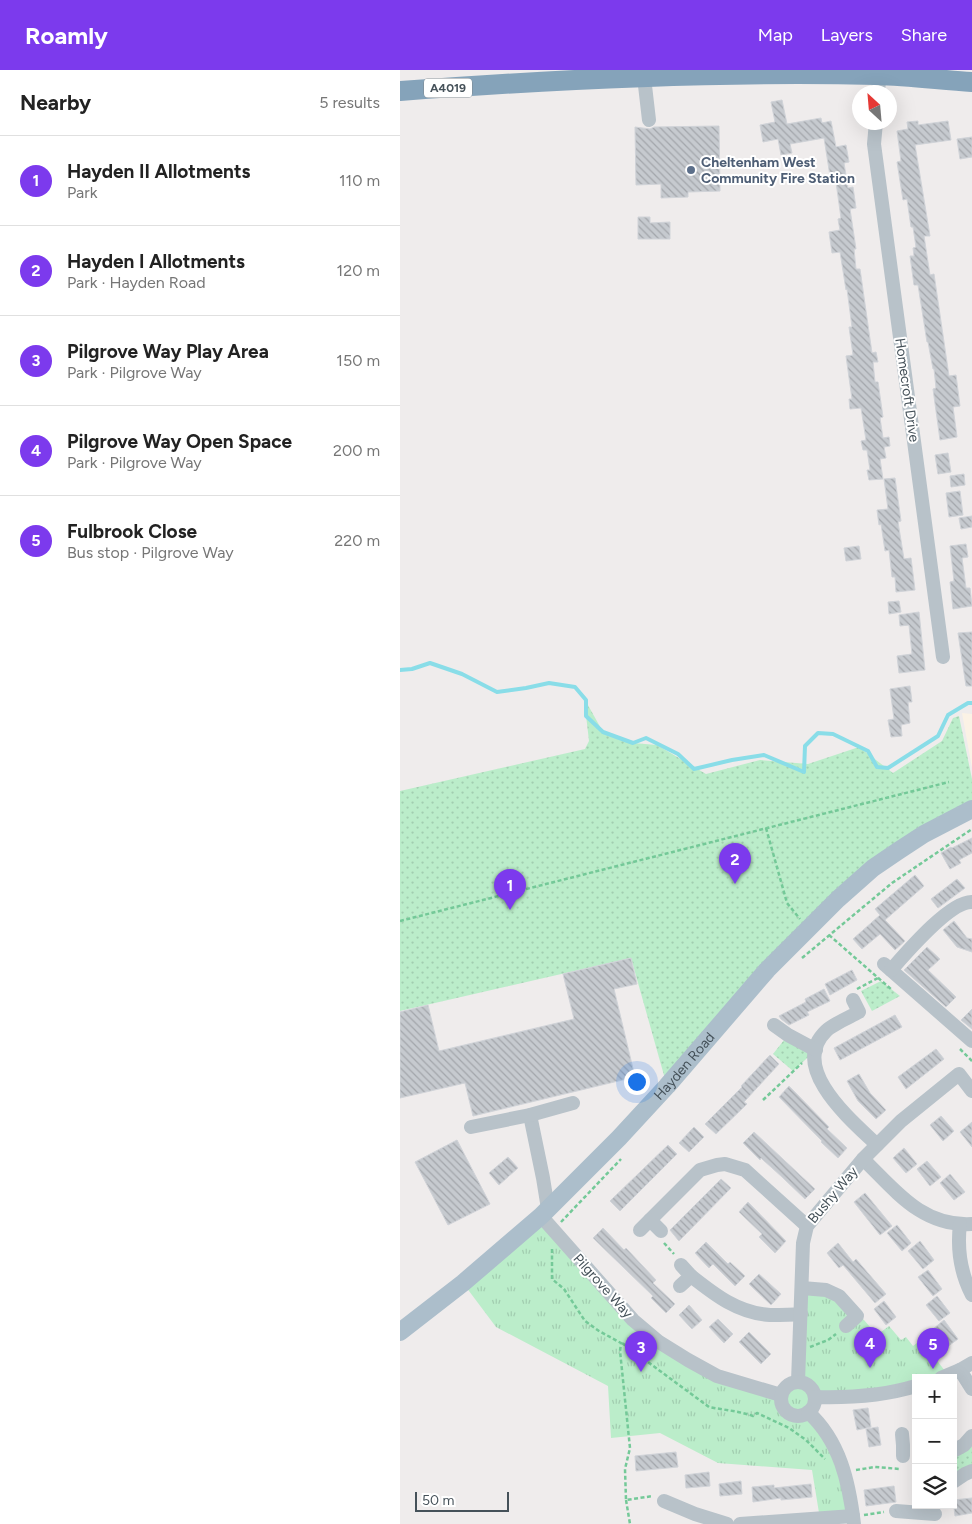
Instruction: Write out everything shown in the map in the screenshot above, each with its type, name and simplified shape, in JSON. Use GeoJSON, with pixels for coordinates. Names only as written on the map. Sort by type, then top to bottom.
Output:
{"type":"FeatureCollection","features":[{"type":"Feature","properties":{"kind":"highway","name":"A4019"},"geometry":{"type":"LineString","coordinates":[[400,91],[701,72],[972,82]]}},
{"type":"Feature","properties":{"kind":"main road","name":"Hayden Road"},"geometry":{"type":"LineString","coordinates":[[400,1332],[470,1277],[545,1213],[667,1086],[766,970],[838,899],[885,859],[924,834],[972,809]]}},
{"type":"Feature","properties":{"kind":"street"},"geometry":{"type":"LineString","coordinates":[[644,77],[649,120]]}},
{"type":"Feature","properties":{"kind":"street","name":"Homecroft Drive"},"geometry":{"type":"LineString","coordinates":[[875,130],[874,144],[943,657]]}},
{"type":"Feature","properties":{"kind":"street"},"geometry":{"type":"LineString","coordinates":[[972,902],[962,903],[942,918],[887,967],[972,1042]]}},
{"type":"Feature","properties":{"kind":"street"},"geometry":{"type":"LineString","coordinates":[[853,1000],[859,1012],[826,1030],[816,1050],[815,1068],[822,1085],[847,1115],[877,1145]]}},
{"type":"Feature","properties":{"kind":"street"},"geometry":{"type":"LineString","coordinates":[[774,1025],[816,1050]]}},
{"type":"Feature","properties":{"kind":"street","name":"Bushy Way"},"geometry":{"type":"LineString","coordinates":[[798,1382],[803,1242],[807,1226],[863,1159],[900,1121],[959,1074],[972,1091]]}},
{"type":"Feature","properties":{"kind":"street"},"geometry":{"type":"LineString","coordinates":[[471,1127],[573,1103]]}},
{"type":"Feature","properties":{"kind":"street"},"geometry":{"type":"LineString","coordinates":[[530,1114],[544,1178],[545,1213]]}},
{"type":"Feature","properties":{"kind":"street"},"geometry":{"type":"LineString","coordinates":[[863,1159],[914,1208],[936,1219],[966,1224],[958,1244],[965,1279],[972,1295]]}},
{"type":"Feature","properties":{"kind":"street"},"geometry":{"type":"LineString","coordinates":[[640,1230],[700,1170],[717,1164],[725,1164],[745,1170],[807,1226]]}},
{"type":"Feature","properties":{"kind":"street","name":"Pilgrove Way"},"geometry":{"type":"LineString","coordinates":[[545,1213],[552,1230],[632,1320],[659,1342],[717,1376],[781,1394]]}},
{"type":"Feature","properties":{"kind":"street"},"geometry":{"type":"LineString","coordinates":[[650,1220],[661,1231]]}},
{"type":"Feature","properties":{"kind":"street"},"geometry":{"type":"LineString","coordinates":[[681,1265],[691,1276],[720,1298],[740,1308],[769,1315],[801,1314]]}},
{"type":"Feature","properties":{"kind":"street"},"geometry":{"type":"LineString","coordinates":[[680,1286],[691,1276]]}},
{"type":"Feature","properties":{"kind":"street"},"geometry":{"type":"LineString","coordinates":[[802,1288],[826,1290],[839,1296],[858,1316],[846,1326]]}},
{"type":"Feature","properties":{"kind":"street"},"geometry":{"type":"LineString","coordinates":[[950,1374],[972,1362]]}},
{"type":"Feature","properties":{"kind":"street"},"geometry":{"type":"LineString","coordinates":[[960,1370],[972,1389]]}},
{"type":"Feature","properties":{"kind":"street"},"geometry":{"type":"LineString","coordinates":[[798,1382],[810,1387],[815,1397],[814,1404],[808,1412],[799,1416],[790,1414],[783,1406],[781,1394],[787,1386],[798,1382]]}},
{"type":"Feature","properties":{"kind":"street"},"geometry":{"type":"LineString","coordinates":[[815,1397],[866,1396],[912,1387]]}},
{"type":"Feature","properties":{"kind":"street"},"geometry":{"type":"LineString","coordinates":[[740,1524],[853,1520],[845,1474],[837,1452],[820,1423],[808,1412]]}},
{"type":"Feature","properties":{"kind":"street"},"geometry":{"type":"LineString","coordinates":[[957,1449],[964,1445],[972,1436]]}},
{"type":"Feature","properties":{"kind":"street"},"geometry":{"type":"LineString","coordinates":[[957,1479],[972,1472]]}},
{"type":"Feature","properties":{"kind":"street"},"geometry":{"type":"LineString","coordinates":[[664,1501],[727,1524]]}},
{"type":"Feature","properties":{"kind":"street"},"geometry":{"type":"LineString","coordinates":[[896,1511],[935,1514]]}},
{"type":"Feature","properties":{"kind":"path"},"geometry":{"type":"LineString","coordinates":[[400,921],[949,782]]}},
{"type":"Feature","properties":{"kind":"path"},"geometry":{"type":"LineString","coordinates":[[766,828],[787,903],[808,928]]}},
{"type":"Feature","properties":{"kind":"path"},"geometry":{"type":"LineString","coordinates":[[802,958],[892,883],[972,829]]}},
{"type":"Feature","properties":{"kind":"path"},"geometry":{"type":"LineString","coordinates":[[853,1000],[850,993],[878,978]]}},
{"type":"Feature","properties":{"kind":"path"},"geometry":{"type":"LineString","coordinates":[[764,1100],[816,1050]]}},
{"type":"Feature","properties":{"kind":"path"},"geometry":{"type":"LineString","coordinates":[[627,1152],[552,1230],[552,1279],[564,1289],[585,1321],[621,1343],[709,1406],[753,1416],[757,1412],[789,1428],[818,1451],[829,1464]]}},
{"type":"Feature","properties":{"kind":"path"},"geometry":{"type":"LineString","coordinates":[[661,1231],[660,1238],[678,1258],[681,1265]]}},
{"type":"Feature","properties":{"kind":"path"},"geometry":{"type":"LineString","coordinates":[[799,1350],[813,1347],[828,1340],[846,1326]]}},
{"type":"Feature","properties":{"kind":"path"},"geometry":{"type":"LineString","coordinates":[[621,1343],[620,1351],[630,1448],[625,1469],[626,1500],[630,1524]]}},
{"type":"Feature","properties":{"kind":"path"},"geometry":{"type":"LineString","coordinates":[[845,1474],[875,1467],[906,1451]]}},
{"type":"Feature","properties":{"kind":"path"},"geometry":{"type":"LineString","coordinates":[[626,1500],[653,1496],[664,1501]]}},
{"type":"Feature","properties":{"kind":"path"},"geometry":{"type":"LineString","coordinates":[[853,1520],[896,1511]]}},
{"type":"Feature","properties":{"kind":"shaded area"},"geometry":{"type":"Polygon","coordinates":[[[962,713],[972,714],[972,768],[962,713]]]}},
{"type":"Feature","properties":{"kind":"green space"},"geometry":{"type":"Polygon","coordinates":[[[584,698],[603,732],[633,743],[657,745],[706,774],[760,760],[808,764],[859,747],[893,773],[942,741],[953,718],[959,716],[972,779],[972,809],[873,868],[667,1086],[631,958],[400,1011],[400,791],[585,749],[589,741],[584,698]]]}},
{"type":"Feature","properties":{"kind":"green space"},"geometry":{"type":"Polygon","coordinates":[[[881,981],[900,996],[872,1011],[861,991],[881,981]]]}},
{"type":"Feature","properties":{"kind":"green space"},"geometry":{"type":"Polygon","coordinates":[[[788,1035],[816,1050],[793,1071],[773,1054],[788,1035]]]}},
{"type":"Feature","properties":{"kind":"green space"},"geometry":{"type":"Polygon","coordinates":[[[541,1216],[633,1320],[688,1360],[781,1394],[785,1388],[793,1383],[802,1288],[826,1290],[864,1320],[877,1335],[889,1326],[901,1340],[906,1337],[913,1346],[917,1343],[924,1353],[929,1350],[947,1374],[912,1374],[912,1386],[815,1397],[814,1404],[810,1410],[820,1423],[853,1516],[820,1519],[812,1470],[718,1463],[660,1433],[611,1438],[608,1386],[496,1327],[463,1283],[541,1216]]]}},
{"type":"Feature","properties":{"kind":"green space"},"geometry":{"type":"Polygon","coordinates":[[[964,1445],[972,1447],[972,1471],[957,1480],[957,1464],[957,1449],[964,1445]]]}},
{"type":"Feature","properties":{"kind":"building"},"geometry":{"type":"Polygon","coordinates":[[[782,100],[787,124],[821,118],[822,123],[831,121],[836,147],[846,145],[849,162],[844,163],[848,188],[853,187],[856,208],[850,209],[856,249],[854,249],[856,269],[860,269],[872,353],[876,352],[878,362],[873,362],[875,382],[878,382],[883,417],[880,418],[883,438],[889,437],[890,446],[884,447],[886,458],[880,459],[883,479],[869,480],[867,470],[870,470],[867,450],[863,450],[861,441],[866,440],[861,408],[850,409],[849,399],[852,399],[846,356],[853,355],[849,327],[852,327],[840,252],[832,253],[829,232],[840,230],[838,219],[841,218],[835,175],[830,176],[824,138],[790,144],[792,153],[781,155],[778,139],[763,142],[760,125],[775,122],[771,102],[782,100]]]}},
{"type":"Feature","properties":{"kind":"building"},"geometry":{"type":"Polygon","coordinates":[[[918,121],[918,125],[948,121],[951,140],[915,145],[930,236],[924,236],[930,275],[934,274],[949,376],[956,375],[960,406],[953,407],[957,437],[940,440],[933,389],[936,388],[934,369],[927,342],[918,285],[914,285],[910,256],[914,256],[913,248],[916,247],[913,227],[911,227],[907,199],[903,200],[897,162],[901,161],[897,131],[908,129],[907,122],[918,121]]]}},
{"type":"Feature","properties":{"kind":"building"},"geometry":{"type":"Polygon","coordinates":[[[719,126],[720,191],[688,192],[688,197],[661,198],[661,184],[636,185],[635,127],[650,129],[654,127],[719,126]]]}},
{"type":"Feature","properties":{"kind":"building"},"geometry":{"type":"Polygon","coordinates":[[[972,137],[972,157],[960,159],[957,139],[972,137]]]}},
{"type":"Feature","properties":{"kind":"building"},"geometry":{"type":"Polygon","coordinates":[[[638,217],[650,217],[650,223],[670,222],[670,239],[638,239],[638,217]]]}},
{"type":"Feature","properties":{"kind":"building"},"geometry":{"type":"Polygon","coordinates":[[[948,453],[951,472],[938,474],[935,455],[948,453]]]}},
{"type":"Feature","properties":{"kind":"building"},"geometry":{"type":"Polygon","coordinates":[[[964,474],[965,485],[951,487],[950,476],[964,474]]]}},
{"type":"Feature","properties":{"kind":"building"},"geometry":{"type":"Polygon","coordinates":[[[895,478],[901,521],[898,522],[904,559],[911,558],[915,590],[896,592],[889,550],[885,551],[877,510],[888,509],[884,479],[895,478]]]}},
{"type":"Feature","properties":{"kind":"building"},"geometry":{"type":"Polygon","coordinates":[[[960,491],[963,515],[949,517],[946,493],[960,491]]]}},
{"type":"Feature","properties":{"kind":"building"},"geometry":{"type":"Polygon","coordinates":[[[972,516],[972,527],[961,529],[959,518],[972,516]]]}},
{"type":"Feature","properties":{"kind":"building"},"geometry":{"type":"Polygon","coordinates":[[[966,544],[968,557],[962,558],[966,588],[970,588],[972,606],[953,609],[950,582],[954,581],[950,546],[966,544]]]}},
{"type":"Feature","properties":{"kind":"building"},"geometry":{"type":"Polygon","coordinates":[[[859,546],[861,559],[846,561],[844,548],[859,546]]]}},
{"type":"Feature","properties":{"kind":"building"},"geometry":{"type":"Polygon","coordinates":[[[899,601],[901,612],[889,614],[888,602],[899,601]]]}},
{"type":"Feature","properties":{"kind":"building"},"geometry":{"type":"Polygon","coordinates":[[[919,612],[925,670],[899,673],[897,656],[912,654],[909,625],[900,626],[899,615],[919,612]]]}},
{"type":"Feature","properties":{"kind":"building"},"geometry":{"type":"Polygon","coordinates":[[[972,632],[972,686],[966,686],[958,633],[972,632]]]}},
{"type":"Feature","properties":{"kind":"building"},"geometry":{"type":"Polygon","coordinates":[[[910,686],[912,702],[908,702],[910,723],[901,725],[902,736],[891,737],[888,720],[894,719],[890,689],[910,686]]]}},
{"type":"Feature","properties":{"kind":"building"},"geometry":{"type":"Polygon","coordinates":[[[972,838],[972,853],[959,860],[961,863],[950,869],[941,853],[972,838]]]}},
{"type":"Feature","properties":{"kind":"building"},"geometry":{"type":"Polygon","coordinates":[[[915,875],[924,886],[885,920],[905,941],[895,950],[880,934],[862,949],[853,939],[880,915],[875,909],[915,875]]]}},
{"type":"Feature","properties":{"kind":"building"},"geometry":{"type":"Polygon","coordinates":[[[957,879],[965,888],[938,908],[931,899],[957,879]]]}},
{"type":"Feature","properties":{"kind":"building"},"geometry":{"type":"Polygon","coordinates":[[[954,921],[967,938],[972,939],[972,952],[957,947],[943,930],[954,921]]]}},
{"type":"Feature","properties":{"kind":"building"},"geometry":{"type":"Polygon","coordinates":[[[927,947],[940,959],[928,970],[956,997],[946,1007],[904,970],[927,947]]]}},
{"type":"Feature","properties":{"kind":"building"},"geometry":{"type":"Polygon","coordinates":[[[631,958],[637,984],[614,989],[635,1077],[473,1116],[465,1083],[400,1098],[400,1012],[428,1005],[439,1051],[574,1019],[563,974],[631,958]]]}},
{"type":"Feature","properties":{"kind":"building"},"geometry":{"type":"Polygon","coordinates":[[[852,970],[857,980],[830,995],[825,984],[852,970]]]}},
{"type":"Feature","properties":{"kind":"building"},"geometry":{"type":"Polygon","coordinates":[[[824,989],[830,1001],[807,1012],[809,1015],[789,1025],[779,1016],[806,1002],[805,999],[824,989]]]}},
{"type":"Feature","properties":{"kind":"building"},"geometry":{"type":"Polygon","coordinates":[[[972,1009],[972,1029],[961,1020],[972,1009]]]}},
{"type":"Feature","properties":{"kind":"building"},"geometry":{"type":"Polygon","coordinates":[[[895,1015],[902,1027],[840,1060],[834,1048],[895,1015]]]}},
{"type":"Feature","properties":{"kind":"building"},"geometry":{"type":"Polygon","coordinates":[[[936,1049],[944,1059],[906,1089],[898,1077],[936,1049]]]}},
{"type":"Feature","properties":{"kind":"building"},"geometry":{"type":"Polygon","coordinates":[[[770,1055],[779,1064],[744,1102],[747,1104],[716,1134],[705,1124],[742,1087],[770,1055]]]}},
{"type":"Feature","properties":{"kind":"building"},"geometry":{"type":"Polygon","coordinates":[[[859,1074],[870,1093],[886,1110],[876,1119],[858,1101],[847,1081],[859,1074]]]}},
{"type":"Feature","properties":{"kind":"building"},"geometry":{"type":"Polygon","coordinates":[[[789,1086],[829,1127],[827,1129],[847,1148],[838,1158],[779,1097],[789,1086]]]}},
{"type":"Feature","properties":{"kind":"building"},"geometry":{"type":"Polygon","coordinates":[[[941,1116],[954,1131],[943,1141],[930,1125],[941,1116]]]}},
{"type":"Feature","properties":{"kind":"building"},"geometry":{"type":"Polygon","coordinates":[[[972,1122],[972,1147],[960,1132],[972,1122]]]}},
{"type":"Feature","properties":{"kind":"building"},"geometry":{"type":"Polygon","coordinates":[[[694,1127],[704,1137],[689,1152],[679,1143],[694,1127]]]}},
{"type":"Feature","properties":{"kind":"building"},"geometry":{"type":"Polygon","coordinates":[[[754,1132],[815,1189],[805,1199],[743,1143],[754,1132]]]}},
{"type":"Feature","properties":{"kind":"building"},"geometry":{"type":"Polygon","coordinates":[[[457,1140],[490,1204],[448,1225],[415,1162],[457,1140]]]}},
{"type":"Feature","properties":{"kind":"building"},"geometry":{"type":"Polygon","coordinates":[[[668,1145],[677,1154],[620,1211],[610,1201],[668,1145]]]}},
{"type":"Feature","properties":{"kind":"building"},"geometry":{"type":"Polygon","coordinates":[[[904,1148],[917,1164],[906,1173],[893,1158],[904,1148]]]}},
{"type":"Feature","properties":{"kind":"building"},"geometry":{"type":"Polygon","coordinates":[[[508,1157],[518,1168],[499,1185],[489,1173],[508,1157]]]}},
{"type":"Feature","properties":{"kind":"building"},"geometry":{"type":"Polygon","coordinates":[[[927,1161],[941,1177],[930,1186],[917,1169],[927,1161]]]}},
{"type":"Feature","properties":{"kind":"building"},"geometry":{"type":"Polygon","coordinates":[[[950,1174],[965,1192],[954,1200],[940,1183],[950,1174]]]}},
{"type":"Feature","properties":{"kind":"building"},"geometry":{"type":"Polygon","coordinates":[[[721,1179],[731,1188],[679,1241],[670,1230],[721,1179]]]}},
{"type":"Feature","properties":{"kind":"building"},"geometry":{"type":"Polygon","coordinates":[[[865,1193],[892,1226],[880,1235],[854,1202],[865,1193]]]}},
{"type":"Feature","properties":{"kind":"building"},"geometry":{"type":"Polygon","coordinates":[[[748,1202],[786,1241],[775,1253],[759,1237],[762,1234],[739,1212],[748,1202]]]}},
{"type":"Feature","properties":{"kind":"building"},"geometry":{"type":"Polygon","coordinates":[[[897,1225],[911,1243],[902,1251],[887,1233],[897,1225]]]}},
{"type":"Feature","properties":{"kind":"building"},"geometry":{"type":"Polygon","coordinates":[[[603,1228],[624,1250],[626,1248],[656,1280],[653,1283],[675,1304],[666,1313],[651,1298],[653,1296],[593,1238],[603,1228]]]}},
{"type":"Feature","properties":{"kind":"building"},"geometry":{"type":"Polygon","coordinates":[[[920,1241],[934,1260],[923,1269],[908,1251],[920,1241]]]}},
{"type":"Feature","properties":{"kind":"building"},"geometry":{"type":"Polygon","coordinates":[[[706,1242],[728,1264],[730,1262],[745,1276],[735,1286],[713,1264],[709,1268],[695,1253],[706,1242]]]}},
{"type":"Feature","properties":{"kind":"building"},"geometry":{"type":"Polygon","coordinates":[[[838,1243],[853,1262],[856,1259],[886,1294],[875,1303],[843,1265],[839,1268],[827,1253],[838,1243]]]}},
{"type":"Feature","properties":{"kind":"building"},"geometry":{"type":"Polygon","coordinates":[[[928,1270],[942,1289],[933,1296],[918,1277],[928,1270]]]}},
{"type":"Feature","properties":{"kind":"building"},"geometry":{"type":"Polygon","coordinates":[[[759,1274],[781,1294],[771,1305],[749,1284],[759,1274]]]}},
{"type":"Feature","properties":{"kind":"building"},"geometry":{"type":"Polygon","coordinates":[[[937,1296],[950,1313],[939,1321],[926,1305],[937,1296]]]}},
{"type":"Feature","properties":{"kind":"building"},"geometry":{"type":"Polygon","coordinates":[[[884,1301],[896,1317],[886,1325],[874,1309],[884,1301]]]}},
{"type":"Feature","properties":{"kind":"building"},"geometry":{"type":"Polygon","coordinates":[[[689,1305],[702,1320],[692,1329],[679,1315],[689,1305]]]}},
{"type":"Feature","properties":{"kind":"building"},"geometry":{"type":"Polygon","coordinates":[[[718,1319],[733,1334],[724,1343],[709,1327],[718,1319]]]}},
{"type":"Feature","properties":{"kind":"building"},"geometry":{"type":"Polygon","coordinates":[[[944,1320],[958,1339],[947,1347],[933,1329],[944,1320]]]}},
{"type":"Feature","properties":{"kind":"building"},"geometry":{"type":"Polygon","coordinates":[[[749,1332],[771,1354],[761,1364],[739,1342],[749,1332]]]}},
{"type":"Feature","properties":{"kind":"building"},"geometry":{"type":"Polygon","coordinates":[[[868,1408],[871,1427],[857,1430],[853,1410],[868,1408]]]}},
{"type":"Feature","properties":{"kind":"building"},"geometry":{"type":"Polygon","coordinates":[[[878,1427],[881,1445],[869,1447],[866,1429],[878,1427]]]}},
{"type":"Feature","properties":{"kind":"building"},"geometry":{"type":"Polygon","coordinates":[[[676,1452],[678,1467],[636,1471],[635,1456],[676,1452]]]}},
{"type":"Feature","properties":{"kind":"building"},"geometry":{"type":"Polygon","coordinates":[[[709,1472],[710,1486],[686,1488],[685,1475],[709,1472]]]}},
{"type":"Feature","properties":{"kind":"building"},"geometry":{"type":"Polygon","coordinates":[[[741,1481],[742,1494],[720,1496],[719,1484],[741,1481]]]}},
{"type":"Feature","properties":{"kind":"building"},"geometry":{"type":"Polygon","coordinates":[[[811,1484],[812,1497],[781,1500],[781,1498],[753,1502],[752,1487],[774,1485],[774,1488],[811,1484]]]}},
{"type":"Feature","properties":{"kind":"building"},"geometry":{"type":"Polygon","coordinates":[[[894,1486],[896,1502],[866,1506],[864,1490],[894,1486]]]}},
{"type":"Feature","properties":{"kind":"building"},"geometry":{"type":"Polygon","coordinates":[[[972,1498],[972,1513],[955,1516],[954,1509],[957,1509],[957,1500],[972,1498]]]}},
{"type":"Feature","properties":{"kind":"waterway"},"geometry":{"type":"LineString","coordinates":[[400,670],[412,669],[430,663],[462,674],[497,692],[549,683],[575,687],[586,700],[586,716],[603,732],[633,743],[646,738],[678,754],[694,769],[764,755],[804,772],[805,746],[818,733],[833,734],[868,751],[877,767],[888,768],[938,736],[948,715],[968,703],[972,703]]}},
{"type":"Feature","properties":{"kind":"place","name":"Cheltenham West Community Fire Station"},"geometry":{"type":"Point","coordinates":[691,170]}},
{"type":"Feature","properties":{"kind":"place","name":"Hayden I Allotments"},"geometry":{"type":"Point","coordinates":[735,884]}},
{"type":"Feature","properties":{"kind":"place","name":"Hayden II Allotments"},"geometry":{"type":"Point","coordinates":[510,910]}},
{"type":"Feature","properties":{"kind":"place","name":"Pilgrove Way Open Space"},"geometry":{"type":"Point","coordinates":[870,1368]}},
{"type":"Feature","properties":{"kind":"place","name":"Fulbrook Close"},"geometry":{"type":"Point","coordinates":[933,1369]}},
{"type":"Feature","properties":{"kind":"place","name":"Pilgrove Way Play Area"},"geometry":{"type":"Point","coordinates":[641,1372]}}]}
